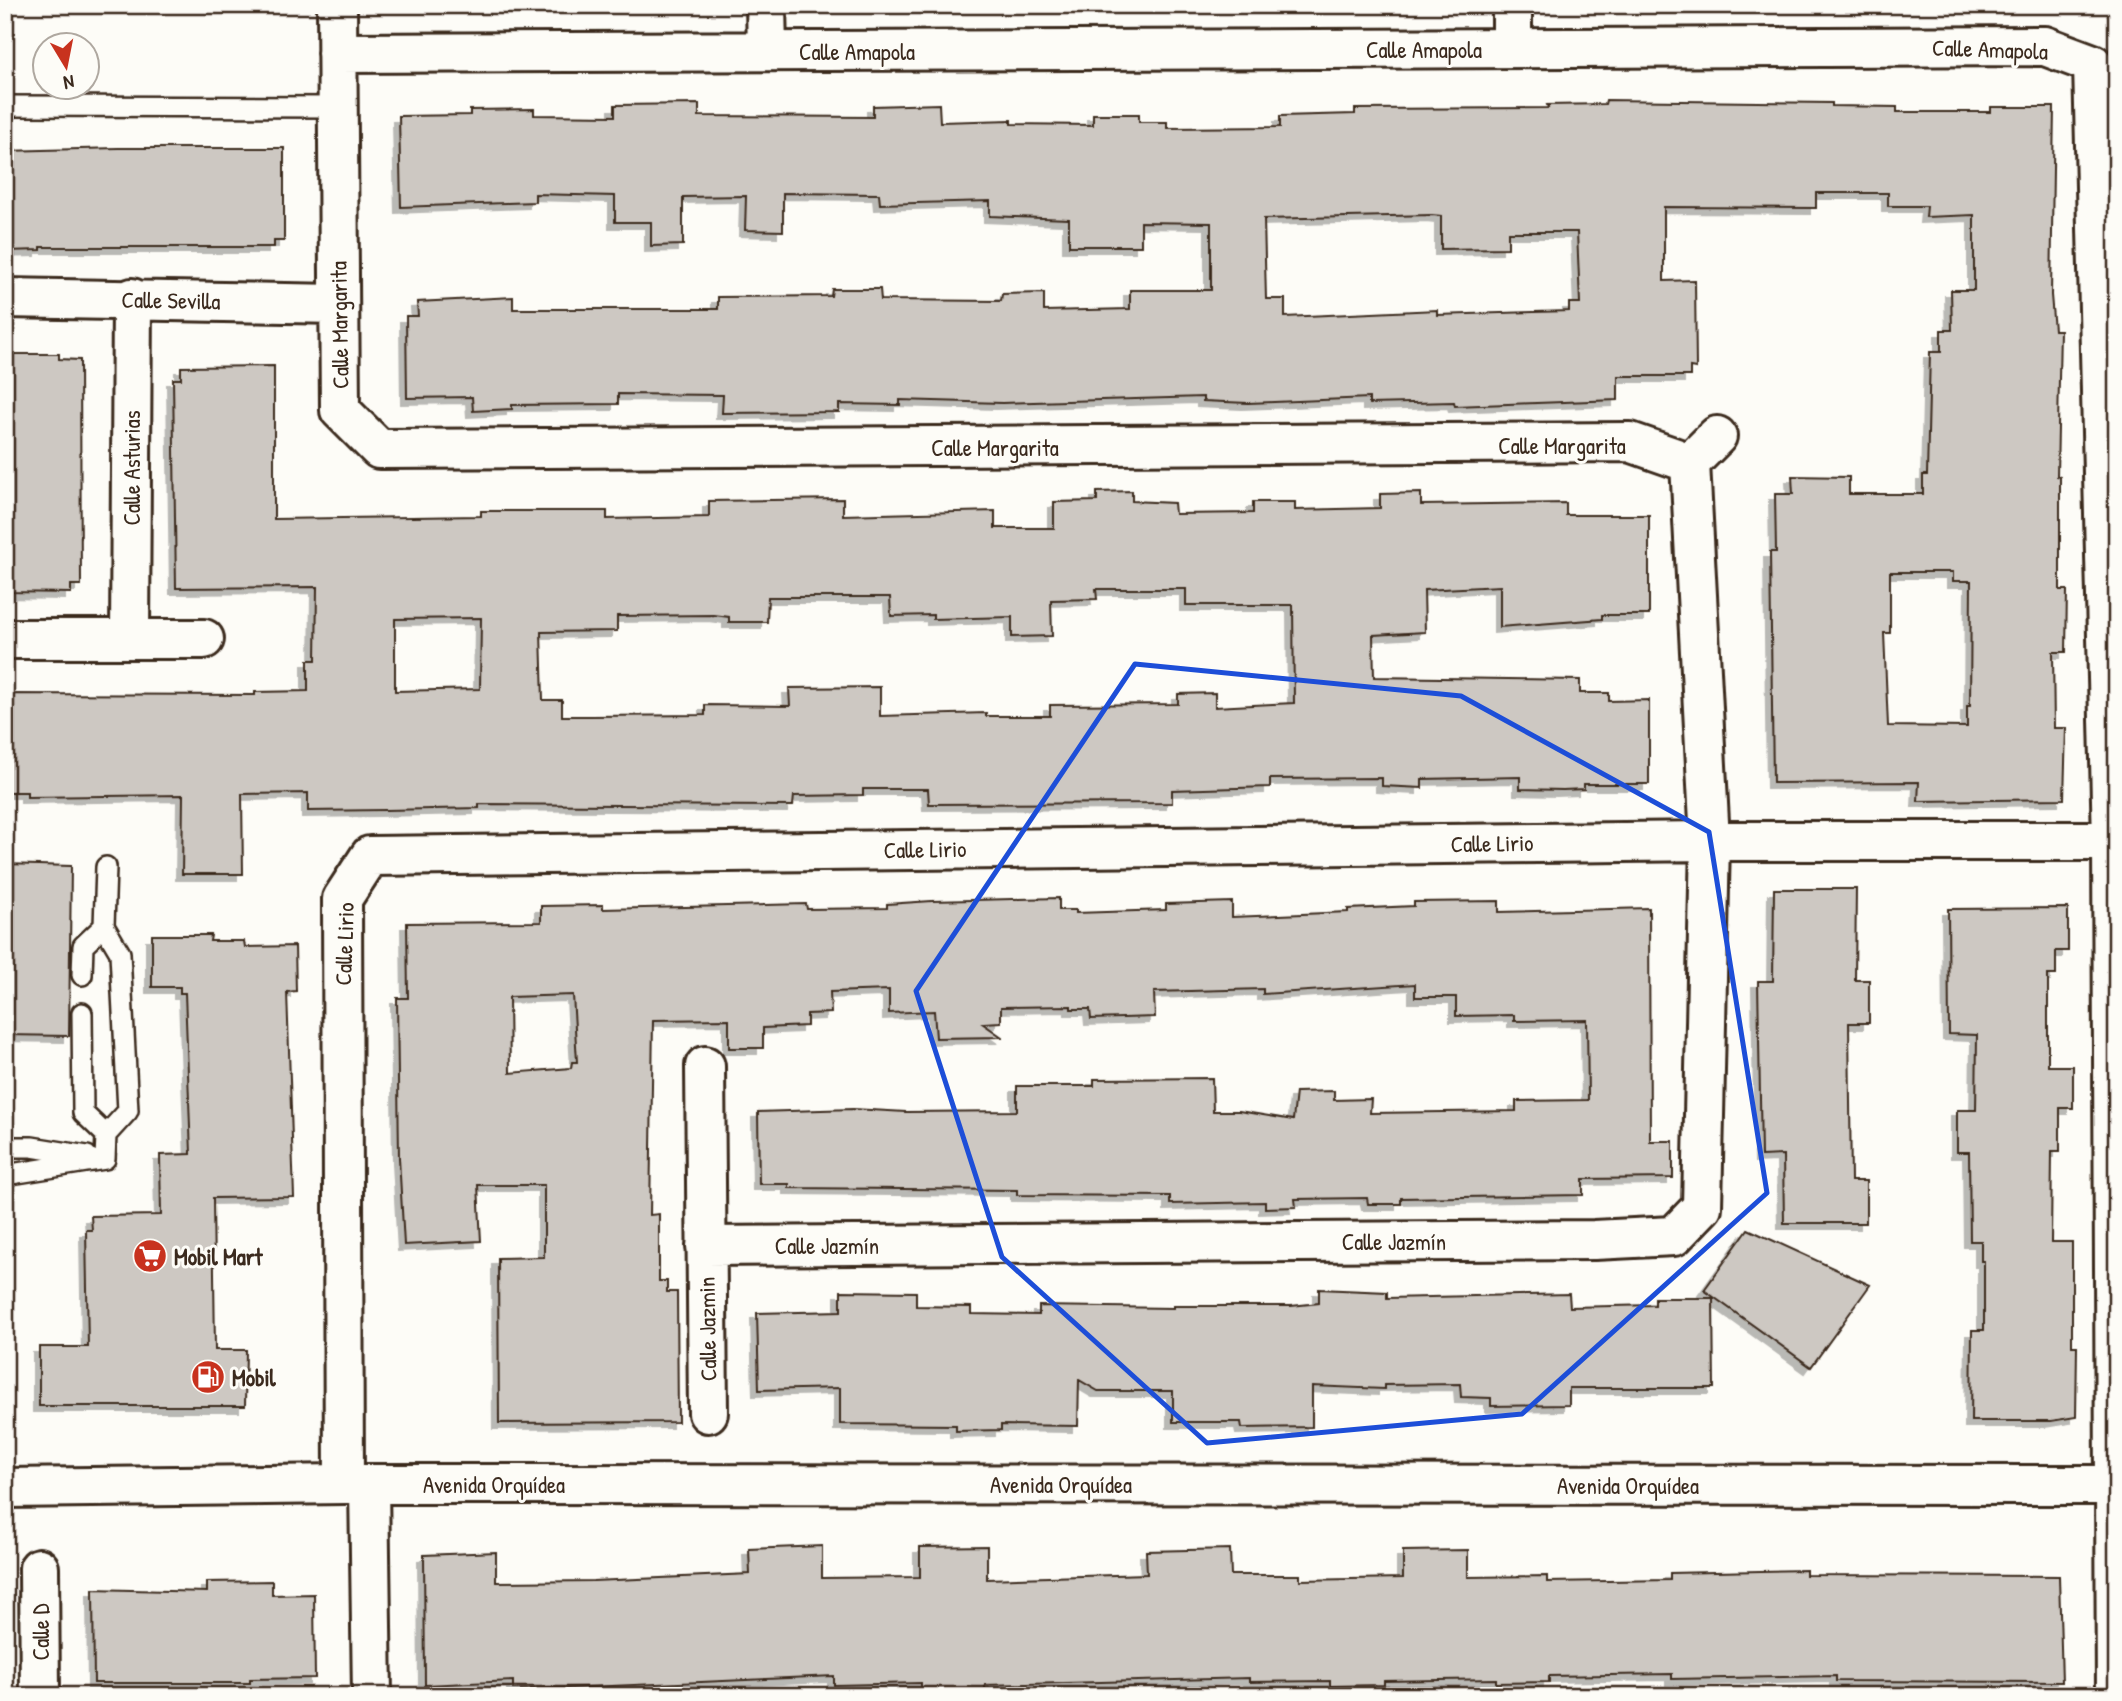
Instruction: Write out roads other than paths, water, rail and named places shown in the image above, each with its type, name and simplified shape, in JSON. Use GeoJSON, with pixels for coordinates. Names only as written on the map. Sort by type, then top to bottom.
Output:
{"type":"FeatureCollection","features":[{"type":"Feature","properties":{"kind":"street","name":"Calle Margarita"},"geometry":{"type":"LineString","coordinates":[[337,5],[340,410],[379,449],[1455,446],[1630,442],[1690,463]]}},
{"type":"Feature","properties":{"kind":"street"},"geometry":{"type":"LineString","coordinates":[[766,5],[767,51]]}},
{"type":"Feature","properties":{"kind":"street"},"geometry":{"type":"LineString","coordinates":[[1512,5],[1512,48]]}},
{"type":"Feature","properties":{"kind":"street","name":"Calle Amapola"},"geometry":{"type":"LineString","coordinates":[[337,53],[2045,46],[2093,64],[2115,841],[2116,1696]]}},
{"type":"Feature","properties":{"kind":"street","name":"Calle Sevilla"},"geometry":{"type":"LineString","coordinates":[[5,298],[132,298],[338,304]]}},
{"type":"Feature","properties":{"kind":"street","name":"Calle Asturias"},"geometry":{"type":"LineString","coordinates":[[130,639],[132,298]]}},
{"type":"Feature","properties":{"kind":"street"},"geometry":{"type":"LineString","coordinates":[[1710,841],[1690,463],[1717,436]]}},
{"type":"Feature","properties":{"kind":"street"},"geometry":{"type":"LineString","coordinates":[[5,639],[204,639]]}},
{"type":"Feature","properties":{"kind":"street","name":"Calle Lirio"},"geometry":{"type":"LineString","coordinates":[[357,1484],[342,899],[370,856],[1710,841],[2115,841]]}},
{"type":"Feature","properties":{"kind":"street","name":"Calle Jazmín"},"geometry":{"type":"LineString","coordinates":[[706,1246],[1594,1240],[1674,1237],[1702,1207],[1710,841]]}},
{"type":"Feature","properties":{"kind":"street","name":"Calle Jazmin"},"geometry":{"type":"LineString","coordinates":[[705,1066],[708,1413]]}},
{"type":"Feature","properties":{"kind":"street"},"geometry":{"type":"LineString","coordinates":[[357,1484],[372,1696]]}},
{"type":"Feature","properties":{"kind":"street","name":"Avenida Orquídea"},"geometry":{"type":"LineString","coordinates":[[5,1488],[357,1484],[2116,1485]]}},
{"type":"Feature","properties":{"kind":"street","name":"Calle D"},"geometry":{"type":"LineString","coordinates":[[39,1568],[40,1696]]}},
{"type":"Feature","properties":{"kind":"lane"},"geometry":{"type":"LineString","coordinates":[[5,106],[337,107]]}},
{"type":"Feature","properties":{"kind":"lane"},"geometry":{"type":"LineString","coordinates":[[105,1159],[106,1135],[128,1111],[120,953],[104,926],[106,867]]}},
{"type":"Feature","properties":{"kind":"lane"},"geometry":{"type":"LineString","coordinates":[[82,975],[83,946],[104,926]]}},
{"type":"Feature","properties":{"kind":"lane"},"geometry":{"type":"LineString","coordinates":[[82,1013],[83,1113],[106,1135]]}},
{"type":"Feature","properties":{"kind":"lane"},"geometry":{"type":"LineString","coordinates":[[5,1147],[32,1147],[105,1159]]}},
{"type":"Feature","properties":{"kind":"lane"},"geometry":{"type":"LineString","coordinates":[[5,1175],[105,1159]]}},
{"type":"Feature","properties":{"kind":"place","name":"Mobil Mart"},"geometry":{"type":"Point","coordinates":[150,1256]}},
{"type":"Feature","properties":{"kind":"place","name":"Mobil"},"geometry":{"type":"Point","coordinates":[208,1377]}}]}
